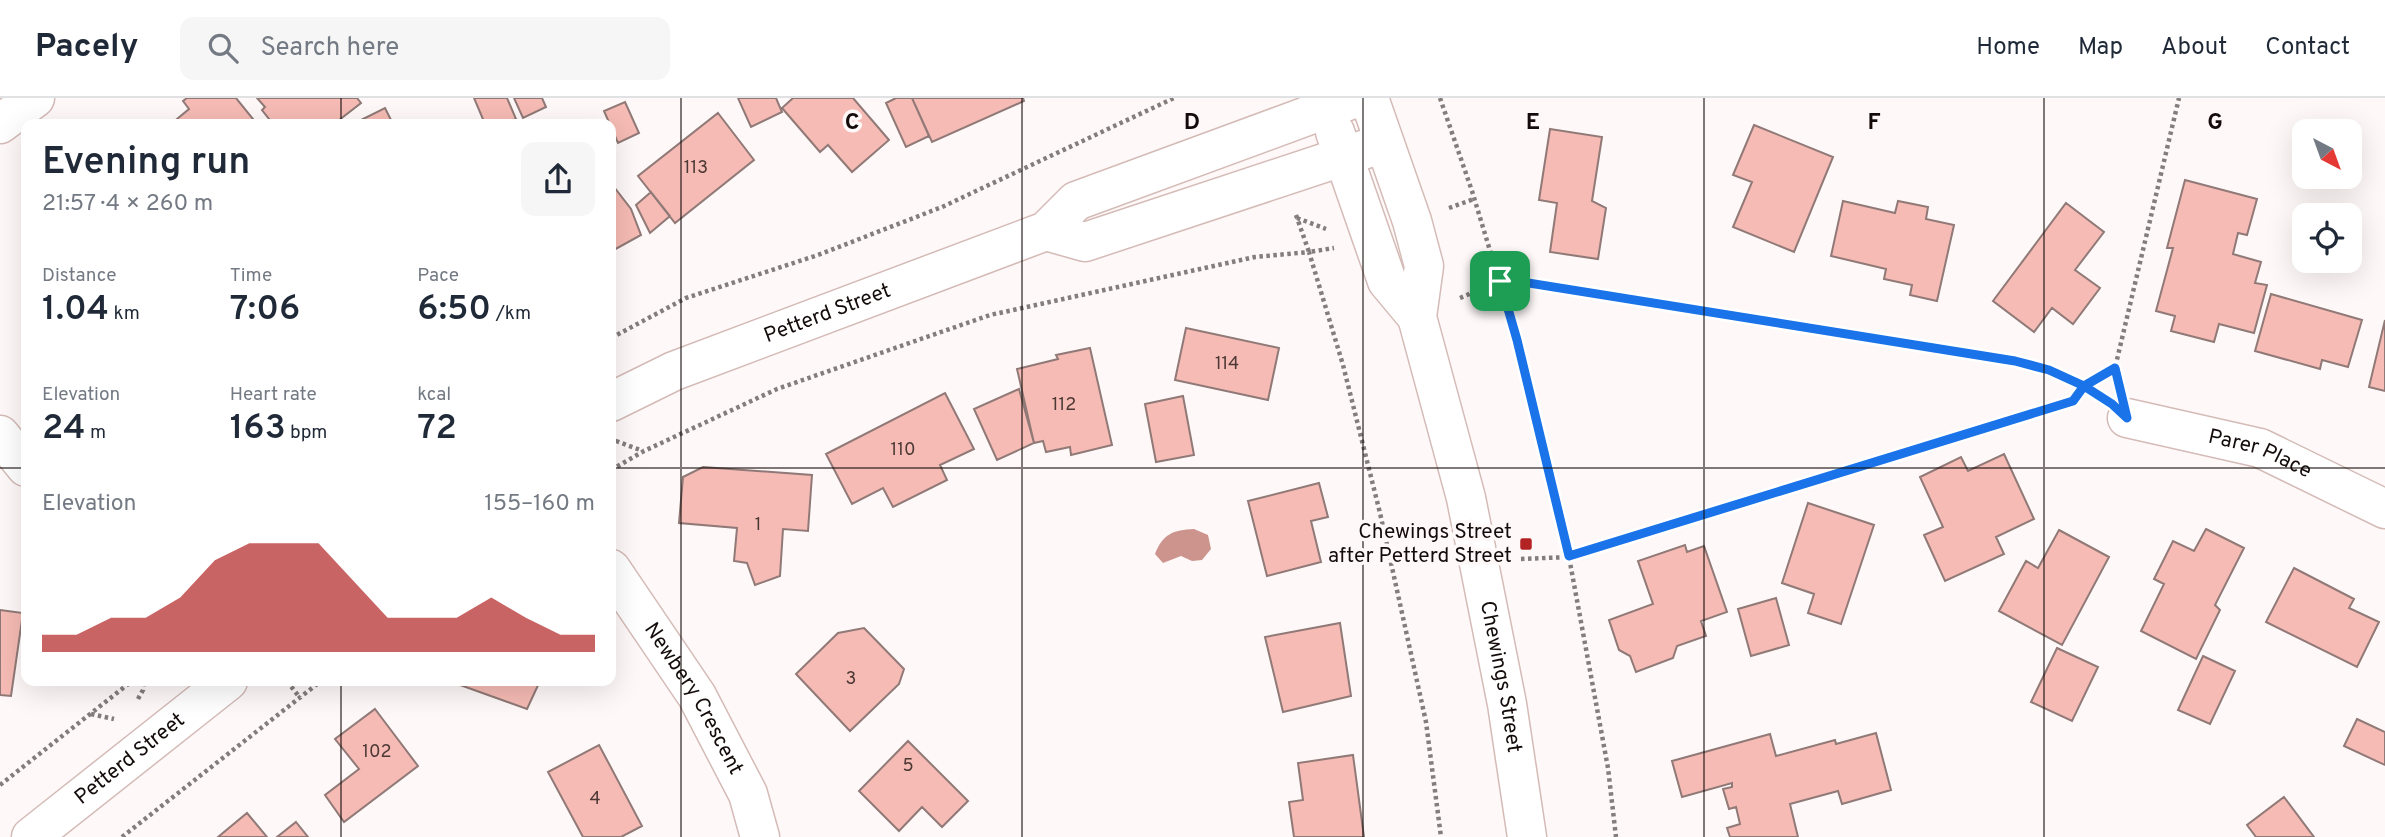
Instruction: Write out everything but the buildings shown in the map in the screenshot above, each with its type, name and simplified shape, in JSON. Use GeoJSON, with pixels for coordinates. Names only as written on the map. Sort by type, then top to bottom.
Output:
{"type":"FeatureCollection","features":[{"type":"Feature","properties":{"kind":"street"},"geometry":{"type":"LineString","coordinates":[[0,124],[35,98]]}},
{"type":"Feature","properties":{"kind":"street","name":"Chewings Street"},"geometry":{"type":"LineString","coordinates":[[1369,98],[1412,221],[1424,266],[1417,317],[1466,498],[1507,704],[1527,837]]}},
{"type":"Feature","properties":{"kind":"street","name":"Chewings Street"},"geometry":{"type":"LineString","coordinates":[[1336,102],[1343,156],[1387,281],[1417,317]]}},
{"type":"Feature","properties":{"kind":"street","name":"Petterd Street"},"geometry":{"type":"LineString","coordinates":[[616,400],[674,371],[1046,231],[1076,201],[1336,102]]}},
{"type":"Feature","properties":{"kind":"street"},"geometry":{"type":"LineString","coordinates":[[1046,231],[1086,242],[1384,143]]}},
{"type":"Feature","properties":{"kind":"street","name":"Parer Place"},"geometry":{"type":"LineString","coordinates":[[2127,418],[2260,448],[2385,509]]}},
{"type":"Feature","properties":{"kind":"street"},"geometry":{"type":"LineString","coordinates":[[0,435],[21,461]]}},
{"type":"Feature","properties":{"kind":"street","name":"Newbery Crescent"},"geometry":{"type":"LineString","coordinates":[[616,576],[697,696],[748,794],[760,837]]}},
{"type":"Feature","properties":{"kind":"street","name":"Petterd Street"},"geometry":{"type":"LineString","coordinates":[[32,837],[209,687]]}},
{"type":"Feature","properties":{"kind":"path"},"geometry":{"type":"LineString","coordinates":[[616,335],[686,298],[818,255],[942,207],[1174,98]]}},
{"type":"Feature","properties":{"kind":"path"},"geometry":{"type":"LineString","coordinates":[[1440,98],[1472,191],[1517,340],[1569,556],[1608,768],[1616,837]]}},
{"type":"Feature","properties":{"kind":"path"},"geometry":{"type":"LineString","coordinates":[[2127,418],[2115,368],[2179,98]]}},
{"type":"Feature","properties":{"kind":"path"},"geometry":{"type":"LineString","coordinates":[[1297,218],[1330,231]]}},
{"type":"Feature","properties":{"kind":"path"},"geometry":{"type":"LineString","coordinates":[[616,467],[644,451],[777,389],[990,315],[1255,257],[1347,246]]}},
{"type":"Feature","properties":{"kind":"path"},"geometry":{"type":"LineString","coordinates":[[1309,252],[1343,365],[1380,513],[1426,722],[1441,837]]}},
{"type":"Feature","properties":{"kind":"path"},"geometry":{"type":"LineString","coordinates":[[1417,317],[1500,281],[1518,282],[2015,361],[2049,370],[2084,386],[2112,404],[2127,418]]}},
{"type":"Feature","properties":{"kind":"path"},"geometry":{"type":"LineString","coordinates":[[1521,559],[1569,556],[2073,401],[2084,386],[2115,368]]}},
{"type":"Feature","properties":{"kind":"path"},"geometry":{"type":"LineString","coordinates":[[616,441],[644,451]]}},
{"type":"Feature","properties":{"kind":"path"},"geometry":{"type":"LineString","coordinates":[[0,785],[125,686]]}},
{"type":"Feature","properties":{"kind":"path"},"geometry":{"type":"LineString","coordinates":[[134,707],[143,686]]}},
{"type":"Feature","properties":{"kind":"path"},"geometry":{"type":"LineString","coordinates":[[290,686],[299,698]]}},
{"type":"Feature","properties":{"kind":"path"},"geometry":{"type":"LineString","coordinates":[[122,837],[315,686]]}},
{"type":"Feature","properties":{"kind":"path"},"geometry":{"type":"LineString","coordinates":[[90,713],[117,720]]}},
{"type":"Feature","properties":{"kind":"shaded area"},"geometry":{"type":"Polygon","coordinates":[[[1194,529],[1208,535],[1211,549],[1202,560],[1192,561],[1181,556],[1163,563],[1155,554],[1170,534],[1194,529]]]}},
{"type":"Feature","properties":{"kind":"place","name":"Chewings Street after Petterd Street"},"geometry":{"type":"Point","coordinates":[1526,544]}},
{"type":"Feature","properties":{"kind":"route"},"geometry":{"type":"LineString","coordinates":[[1500,281],[1504,279],[2015,361],[2049,370],[2084,386],[2115,368],[2127,418],[2112,404],[2084,386],[2073,401],[1569,556],[1517,340],[1500,281]]}}]}
